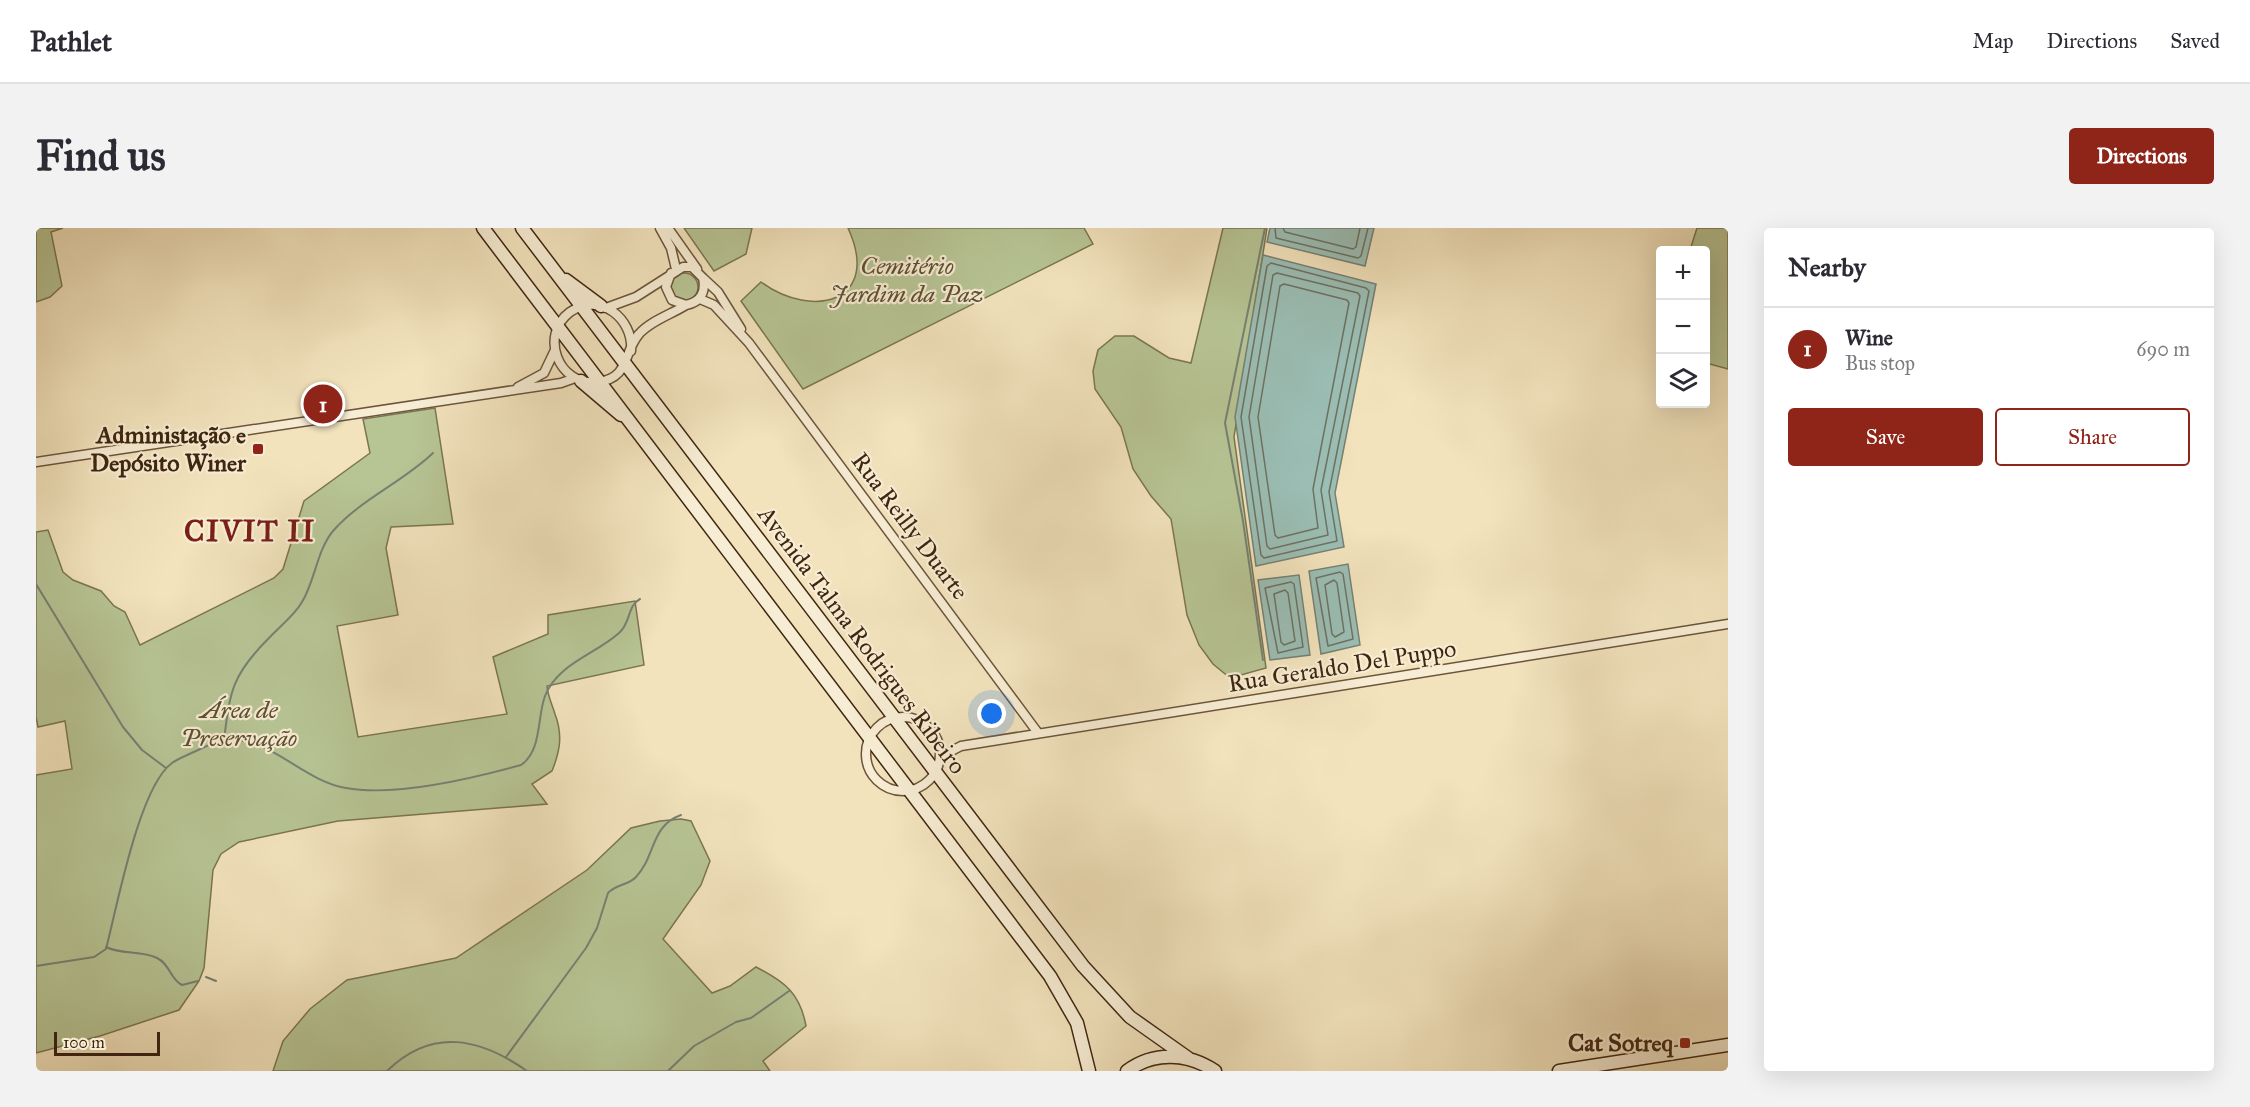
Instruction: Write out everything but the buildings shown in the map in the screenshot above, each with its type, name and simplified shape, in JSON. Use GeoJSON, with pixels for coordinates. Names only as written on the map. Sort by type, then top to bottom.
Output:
{"type":"FeatureCollection","features":[{"type":"Feature","properties":{"kind":"main road"},"geometry":{"type":"LineString","coordinates":[[483,228],[911,790],[1060,990],[1077,1023],[1089,1071]]}},
{"type":"Feature","properties":{"kind":"main road","name":"Avenida Talma Rodrigues Ribeiro"},"geometry":{"type":"LineString","coordinates":[[522,228],[1095,980],[1138,1023],[1188,1058],[1215,1071]]}},
{"type":"Feature","properties":{"kind":"main road"},"geometry":{"type":"LineString","coordinates":[[559,276],[603,307]]}},
{"type":"Feature","properties":{"kind":"main road"},"geometry":{"type":"LineString","coordinates":[[578,380],[603,402],[633,423]]}},
{"type":"Feature","properties":{"kind":"main road"},"geometry":{"type":"LineString","coordinates":[[1559,1071],[1728,1045]]}},
{"type":"Feature","properties":{"kind":"main road"},"geometry":{"type":"LineString","coordinates":[[1127,1071],[1154,1058],[1188,1058]]}},
{"type":"Feature","properties":{"kind":"street"},"geometry":{"type":"LineString","coordinates":[[660,228],[671,248],[673,271],[667,279],[668,294],[679,304],[686,306]]}},
{"type":"Feature","properties":{"kind":"street","name":"Rua Reilly Duarte"},"geometry":{"type":"LineString","coordinates":[[668,228],[701,275],[718,292],[749,343],[1038,733]]}},
{"type":"Feature","properties":{"kind":"street"},"geometry":{"type":"LineString","coordinates":[[36,462],[509,391],[578,380],[601,382],[617,374],[626,364],[640,333],[700,299],[705,285],[701,275],[683,267],[673,271],[636,297],[603,307],[583,307],[570,312],[558,327],[552,360],[544,373],[509,391]]}},
{"type":"Feature","properties":{"kind":"street","name":"Rua Reilly Duarte"},"geometry":{"type":"LineString","coordinates":[[700,299],[714,305],[749,343]]}},
{"type":"Feature","properties":{"kind":"street"},"geometry":{"type":"LineString","coordinates":[[603,307],[615,313],[626,325],[631,340],[631,351]]}},
{"type":"Feature","properties":{"kind":"street"},"geometry":{"type":"LineString","coordinates":[[554,345],[559,362],[578,380]]}},
{"type":"Feature","properties":{"kind":"street","name":"Rua Geraldo Del Puppo"},"geometry":{"type":"LineString","coordinates":[[940,757],[961,746],[1038,733],[1728,624]]}},
{"type":"Feature","properties":{"kind":"street"},"geometry":{"type":"LineString","coordinates":[[906,717],[922,722],[937,739],[940,757],[936,772],[925,784],[911,790],[892,790],[881,784],[872,775],[866,757],[870,736],[880,724],[894,718],[906,717]]}},
{"type":"Feature","properties":{"kind":"street","name":"Rua Geraldo Del Puppo"},"geometry":{"type":"LineString","coordinates":[[937,739],[961,746]]}},
{"type":"Feature","properties":{"kind":"green space"},"geometry":{"type":"Polygon","coordinates":[[[36,228],[63,228],[51,232],[62,286],[50,297],[36,302],[36,228]]]}},
{"type":"Feature","properties":{"kind":"green space"},"geometry":{"type":"Polygon","coordinates":[[[684,228],[752,228],[746,254],[714,271],[684,228]]]}},
{"type":"Feature","properties":{"kind":"green space","name":"Cemitério Jardim da Paz"},"geometry":{"type":"Polygon","coordinates":[[[848,228],[1084,228],[1093,244],[803,389],[741,301],[761,282],[781,294],[801,300],[820,301],[837,297],[849,288],[856,273],[856,253],[848,228]]]}},
{"type":"Feature","properties":{"kind":"green space"},"geometry":{"type":"Polygon","coordinates":[[[1223,228],[1267,228],[1234,437],[1266,668],[1230,678],[1213,664],[1199,645],[1187,615],[1171,519],[1151,496],[1133,469],[1121,427],[1095,389],[1093,371],[1098,350],[1115,336],[1134,336],[1169,358],[1191,363],[1223,228]]]}},
{"type":"Feature","properties":{"kind":"green space"},"geometry":{"type":"Polygon","coordinates":[[[1697,228],[1728,228],[1728,369],[1710,364],[1710,246],[1691,246],[1697,228]]]}},
{"type":"Feature","properties":{"kind":"green space"},"geometry":{"type":"Polygon","coordinates":[[[684,273],[694,277],[698,287],[694,297],[684,301],[674,297],[670,287],[674,277],[684,273]]]}},
{"type":"Feature","properties":{"kind":"green space","name":"Área de Preservação"},"geometry":{"type":"Polygon","coordinates":[[[435,408],[453,524],[391,527],[386,548],[398,615],[337,626],[358,737],[507,714],[493,657],[548,634],[548,615],[635,601],[644,665],[547,686],[559,729],[559,750],[552,771],[532,784],[547,804],[338,821],[239,842],[221,854],[213,870],[204,968],[199,981],[179,1010],[100,1036],[36,1053],[36,775],[72,769],[65,721],[38,727],[36,717],[36,532],[48,530],[63,572],[73,580],[101,591],[114,606],[125,612],[140,645],[274,578],[283,569],[304,501],[370,453],[363,419],[435,408]]]}},
{"type":"Feature","properties":{"kind":"green space"},"geometry":{"type":"Polygon","coordinates":[[[681,819],[691,821],[710,861],[701,885],[663,939],[712,993],[730,986],[756,967],[790,990],[800,1005],[806,1026],[763,1061],[770,1071],[273,1071],[283,1041],[310,1009],[347,980],[456,958],[587,870],[631,828],[681,819]]]}},
{"type":"Feature","properties":{"kind":"water"},"geometry":{"type":"Polygon","coordinates":[[[1270,228],[1374,228],[1365,266],[1267,242],[1270,228]]]}},
{"type":"Feature","properties":{"kind":"water"},"geometry":{"type":"Polygon","coordinates":[[[1263,255],[1376,284],[1335,493],[1344,547],[1256,566],[1235,417],[1263,255]]]}},
{"type":"Feature","properties":{"kind":"water"},"geometry":{"type":"Polygon","coordinates":[[[1348,564],[1360,645],[1321,654],[1309,571],[1348,564]]]}},
{"type":"Feature","properties":{"kind":"water"},"geometry":{"type":"Polygon","coordinates":[[[1299,575],[1310,655],[1270,660],[1258,580],[1299,575]]]}},
{"type":"Feature","properties":{"kind":"waterway"},"geometry":{"type":"LineString","coordinates":[[1263,660],[1243,521],[1225,423],[1265,228]]}},
{"type":"Feature","properties":{"kind":"waterway"},"geometry":{"type":"LineString","coordinates":[[224,740],[231,696],[240,674],[256,652],[299,607],[323,547],[333,531],[356,509],[409,473],[433,453]]}},
{"type":"Feature","properties":{"kind":"waterway"},"geometry":{"type":"LineString","coordinates":[[36,584],[123,727],[142,750],[166,768]]}},
{"type":"Feature","properties":{"kind":"waterway"},"geometry":{"type":"LineString","coordinates":[[36,966],[94,957],[106,949],[131,849],[149,796],[160,776],[175,761],[215,743],[228,740],[248,742],[273,752],[320,780],[346,788],[366,790],[434,785],[521,765],[528,759],[536,743],[545,696],[551,685],[558,676],[578,660],[619,633],[626,624],[633,606],[640,599]]}},
{"type":"Feature","properties":{"kind":"waterway"},"geometry":{"type":"LineString","coordinates":[[506,1057],[586,948],[597,928],[608,893],[636,877],[647,860],[658,834],[671,820],[681,815]]}},
{"type":"Feature","properties":{"kind":"waterway"},"geometry":{"type":"LineString","coordinates":[[106,947],[157,958],[182,985],[198,981]]}},
{"type":"Feature","properties":{"kind":"waterway"},"geometry":{"type":"LineString","coordinates":[[206,977],[216,981]]}},
{"type":"Feature","properties":{"kind":"waterway"},"geometry":{"type":"LineString","coordinates":[[668,1071],[694,1046],[736,1022],[751,1018],[789,991]]}},
{"type":"Feature","properties":{"kind":"waterway"},"geometry":{"type":"LineString","coordinates":[[387,1071],[404,1057],[421,1048],[439,1043],[456,1042],[492,1051],[527,1071]]}},
{"type":"Feature","properties":{"kind":"place","name":"Wine"},"geometry":{"type":"Point","coordinates":[323,404]}},
{"type":"Feature","properties":{"kind":"place","name":"Administação e Depósito Winer"},"geometry":{"type":"Point","coordinates":[258,449]}},
{"type":"Feature","properties":{"kind":"place","name":"Cat Sotreq"},"geometry":{"type":"Point","coordinates":[1685,1043]}},
{"type":"Feature","properties":{"kind":"district","name":"CIVIT II"},"geometry":{"type":"Point","coordinates":[250,531]}}]}
